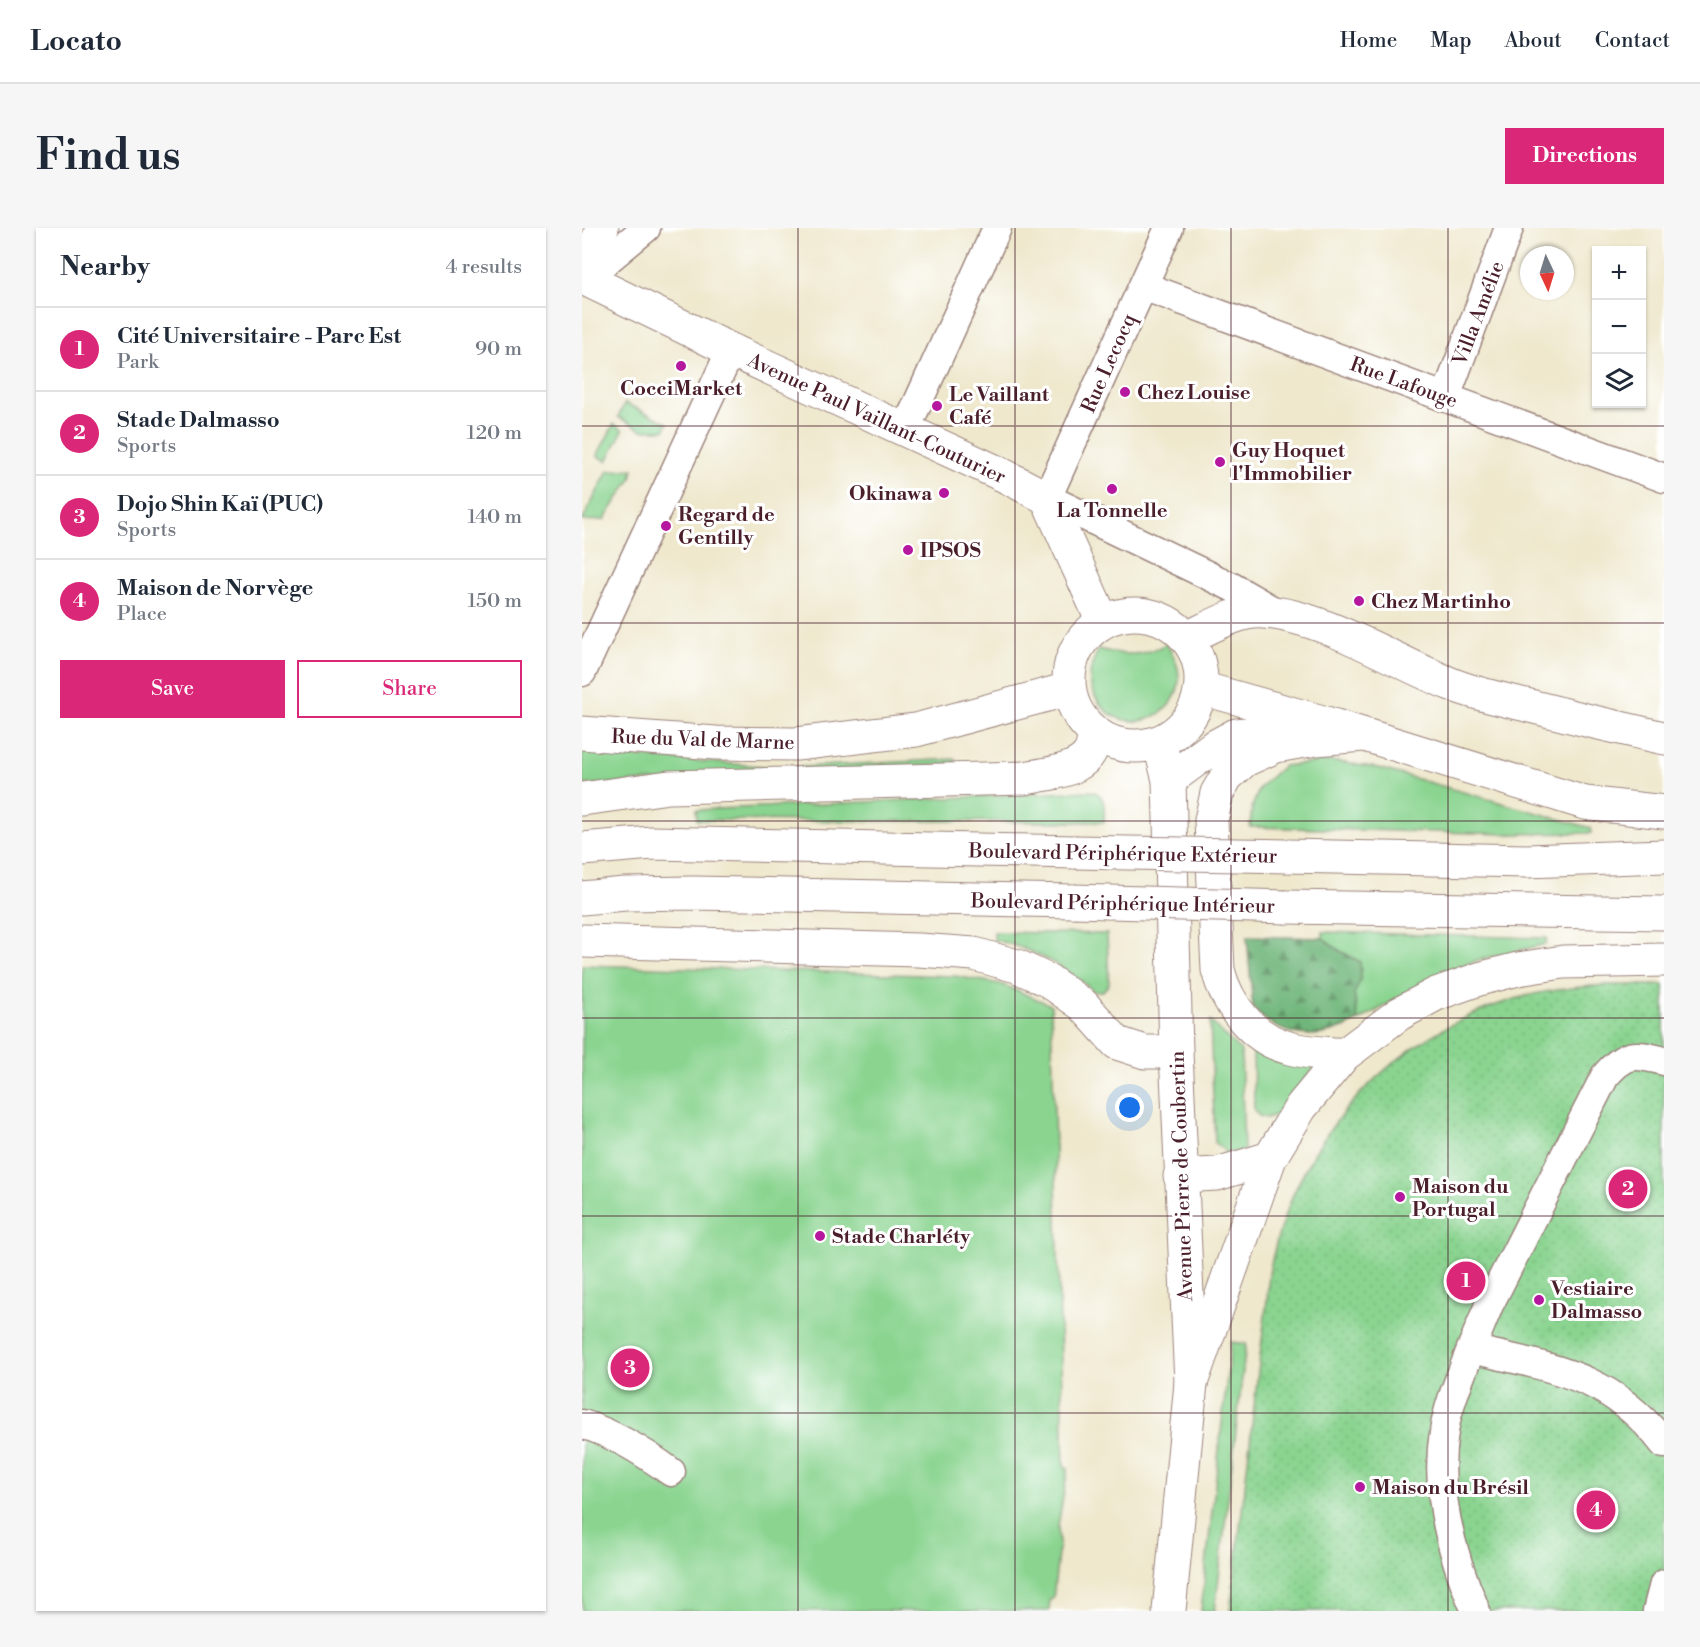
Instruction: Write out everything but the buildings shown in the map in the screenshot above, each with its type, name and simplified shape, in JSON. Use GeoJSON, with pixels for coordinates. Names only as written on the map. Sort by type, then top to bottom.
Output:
{"type":"FeatureCollection","features":[{"type":"Feature","properties":{"kind":"main road"},"geometry":{"type":"LineString","coordinates":[[583,280],[602,228]]}},
{"type":"Feature","properties":{"kind":"main road","name":"Avenue Paul Vaillant-Couturier"},"geometry":{"type":"LineString","coordinates":[[583,280],[1003,475],[1047,498]]}},
{"type":"Feature","properties":{"kind":"main road"},"geometry":{"type":"LineString","coordinates":[[1047,498],[1103,622]]}},
{"type":"Feature","properties":{"kind":"main road"},"geometry":{"type":"LineString","coordinates":[[1187,638],[1243,614],[1262,611],[1277,613],[1313,623],[1346,636],[1454,686],[1664,738]]}},
{"type":"Feature","properties":{"kind":"main road"},"geometry":{"type":"LineString","coordinates":[[1139,613],[1157,616],[1174,625],[1187,638],[1196,651],[1201,666],[1201,688],[1194,712],[1173,734],[1159,742],[1133,746],[1119,744],[1093,731],[1082,719],[1074,705],[1070,689],[1070,669],[1076,650],[1087,634],[1103,622],[1120,615],[1139,613]]}},
{"type":"Feature","properties":{"kind":"main road"},"geometry":{"type":"LineString","coordinates":[[1201,688],[1326,723],[1585,803],[1664,812]]}},
{"type":"Feature","properties":{"kind":"main road","name":"Rue du Val de Marne"},"geometry":{"type":"LineString","coordinates":[[582,733],[727,743],[796,744],[916,730],[1070,689]]}},
{"type":"Feature","properties":{"kind":"main road"},"geometry":{"type":"LineString","coordinates":[[1169,780],[1212,748],[1236,735],[1326,723]]}},
{"type":"Feature","properties":{"kind":"main road"},"geometry":{"type":"LineString","coordinates":[[582,799],[669,787],[1024,778],[1065,770],[1085,759],[1094,746],[1093,731]]}},
{"type":"Feature","properties":{"kind":"main road"},"geometry":{"type":"LineString","coordinates":[[1344,1055],[1290,1048],[1270,1041],[1232,1007],[1222,987],[1218,970],[1211,820],[1217,793],[1227,776],[1256,753],[1295,742],[1363,735]]}},
{"type":"Feature","properties":{"kind":"main road","name":"Avenue Pierre de Coubertin"},"geometry":{"type":"LineString","coordinates":[[1159,742],[1169,780],[1180,1176],[1191,1383],[1169,1611]]}},
{"type":"Feature","properties":{"kind":"main road","name":"Boulevard Périphérique Extérieur"},"geometry":{"type":"LineString","coordinates":[[582,849],[652,843],[1527,861],[1664,856]]}},
{"type":"Feature","properties":{"kind":"main road","name":"Boulevard Périphérique Intérieur"},"geometry":{"type":"LineString","coordinates":[[582,898],[694,892],[1384,910],[1664,913]]}},
{"type":"Feature","properties":{"kind":"main road"},"geometry":{"type":"LineString","coordinates":[[1384,910],[1524,926],[1664,935]]}},
{"type":"Feature","properties":{"kind":"main road"},"geometry":{"type":"LineString","coordinates":[[582,941],[919,950],[975,954],[1017,966],[1049,981],[1083,1005],[1117,1043],[1145,1052],[1176,1052]]}},
{"type":"Feature","properties":{"kind":"main road"},"geometry":{"type":"LineString","coordinates":[[1191,1383],[1270,1158],[1301,1107],[1344,1055],[1399,1014],[1437,994],[1479,979],[1518,969],[1563,962],[1664,960]]}},
{"type":"Feature","properties":{"kind":"main road"},"geometry":{"type":"LineString","coordinates":[[1180,1176],[1217,1174],[1270,1158]]}},
{"type":"Feature","properties":{"kind":"street"},"geometry":{"type":"LineString","coordinates":[[583,280],[646,228]]}},
{"type":"Feature","properties":{"kind":"street"},"geometry":{"type":"LineString","coordinates":[[904,430],[998,228]]}},
{"type":"Feature","properties":{"kind":"street","name":"Rue Lecocq"},"geometry":{"type":"LineString","coordinates":[[1047,498],[1169,228]]}},
{"type":"Feature","properties":{"kind":"street","name":"Villa Amélie"},"geometry":{"type":"LineString","coordinates":[[1446,397],[1509,228]]}},
{"type":"Feature","properties":{"kind":"street","name":"Rue Lafouge"},"geometry":{"type":"LineString","coordinates":[[1143,286],[1664,478]]}},
{"type":"Feature","properties":{"kind":"street"},"geometry":{"type":"LineString","coordinates":[[582,672],[731,350]]}},
{"type":"Feature","properties":{"kind":"street"},"geometry":{"type":"LineString","coordinates":[[1047,498],[1232,587],[1277,613]]}},
{"type":"Feature","properties":{"kind":"street"},"geometry":{"type":"LineString","coordinates":[[1476,1611],[1456,1558],[1446,1518],[1441,1483],[1441,1455],[1449,1407],[1489,1305],[1605,1076],[1617,1063],[1632,1055],[1664,1061]]}},
{"type":"Feature","properties":{"kind":"street"},"geometry":{"type":"LineString","coordinates":[[1471,1349],[1551,1368],[1593,1382],[1633,1410],[1664,1444]]}},
{"type":"Feature","properties":{"kind":"street"},"geometry":{"type":"LineString","coordinates":[[582,1424],[625,1442],[650,1456],[671,1472]]}},
{"type":"Feature","properties":{"kind":"street"},"geometry":{"type":"LineString","coordinates":[[1656,1611],[1664,1584]]}},
{"type":"Feature","properties":{"kind":"green space"},"geometry":{"type":"Polygon","coordinates":[[[625,403],[668,423],[664,430],[642,430],[618,417],[625,403]]]}},
{"type":"Feature","properties":{"kind":"green space"},"geometry":{"type":"Polygon","coordinates":[[[614,424],[623,430],[607,461],[597,456],[614,424]]]}},
{"type":"Feature","properties":{"kind":"green space"},"geometry":{"type":"Polygon","coordinates":[[[633,469],[631,479],[604,520],[582,521],[608,471],[633,469]]]}},
{"type":"Feature","properties":{"kind":"green space"},"geometry":{"type":"Polygon","coordinates":[[[1166,644],[1177,666],[1178,685],[1172,701],[1159,713],[1144,720],[1126,720],[1110,713],[1096,698],[1091,685],[1091,667],[1099,649],[1134,654],[1150,651],[1166,644]]]}},
{"type":"Feature","properties":{"kind":"green space"},"geometry":{"type":"Polygon","coordinates":[[[582,752],[783,768],[955,759],[955,764],[582,785],[582,752]]]}},
{"type":"Feature","properties":{"kind":"green space"},"geometry":{"type":"Polygon","coordinates":[[[1331,761],[1378,768],[1591,828],[1591,833],[1509,834],[1250,827],[1252,807],[1260,787],[1283,766],[1331,761]]]}},
{"type":"Feature","properties":{"kind":"green space"},"geometry":{"type":"Polygon","coordinates":[[[1090,791],[1102,798],[1104,822],[697,820],[696,810],[1090,791]]]}},
{"type":"Feature","properties":{"kind":"green space"},"geometry":{"type":"Polygon","coordinates":[[[994,932],[1107,934],[1109,984],[1103,991],[1095,992],[1072,974],[1035,953],[994,940],[994,932]]]}},
{"type":"Feature","properties":{"kind":"green space"},"geometry":{"type":"Polygon","coordinates":[[[1323,932],[1547,938],[1546,944],[1478,960],[1442,974],[1358,1021],[1354,994],[1361,978],[1360,962],[1323,938],[1323,932]]]}},
{"type":"Feature","properties":{"kind":"green space"},"geometry":{"type":"Polygon","coordinates":[[[1247,936],[1323,938],[1360,962],[1361,978],[1354,994],[1358,1021],[1330,1032],[1303,1035],[1290,1032],[1265,1020],[1253,1009],[1247,936]]]}},
{"type":"Feature","properties":{"kind":"green space","name":"Stade Charléty"},"geometry":{"type":"Polygon","coordinates":[[[582,965],[955,976],[1001,984],[1051,1005],[1064,1466],[1068,1468],[1058,1526],[1059,1545],[1053,1599],[1050,1599],[1049,1611],[582,1611],[582,965]]]}},
{"type":"Feature","properties":{"kind":"green space"},"geometry":{"type":"Polygon","coordinates":[[[1607,985],[1664,985],[1664,1611],[1230,1611],[1269,1273],[1285,1216],[1304,1172],[1330,1131],[1360,1094],[1396,1061],[1435,1034],[1479,1012],[1526,996],[1556,990],[1607,985]]]}},
{"type":"Feature","properties":{"kind":"green space"},"geometry":{"type":"Polygon","coordinates":[[[1210,1021],[1241,1051],[1244,1150],[1238,1153],[1226,1152],[1215,1143],[1210,1021]]]}},
{"type":"Feature","properties":{"kind":"green space"},"geometry":{"type":"Polygon","coordinates":[[[1253,1044],[1319,1062],[1276,1115],[1266,1118],[1259,1116],[1254,1110],[1253,1044]]]}},
{"type":"Feature","properties":{"kind":"green space"},"geometry":{"type":"Polygon","coordinates":[[[1231,1342],[1246,1344],[1215,1611],[1201,1611],[1231,1342]]]}},
{"type":"Feature","properties":{"kind":"place","name":"CocciMarket"},"geometry":{"type":"Point","coordinates":[681,366]}},
{"type":"Feature","properties":{"kind":"place","name":"Chez Louise"},"geometry":{"type":"Point","coordinates":[1125,392]}},
{"type":"Feature","properties":{"kind":"place","name":"Le Vaillant Café"},"geometry":{"type":"Point","coordinates":[937,406]}},
{"type":"Feature","properties":{"kind":"place","name":"Guy Hoquet l'Immobilier"},"geometry":{"type":"Point","coordinates":[1220,462]}},
{"type":"Feature","properties":{"kind":"place","name":"La Tonnelle"},"geometry":{"type":"Point","coordinates":[1112,489]}},
{"type":"Feature","properties":{"kind":"place","name":"Okinawa"},"geometry":{"type":"Point","coordinates":[944,493]}},
{"type":"Feature","properties":{"kind":"place","name":"Regard de Gentilly"},"geometry":{"type":"Point","coordinates":[666,526]}},
{"type":"Feature","properties":{"kind":"place","name":"IPSOS"},"geometry":{"type":"Point","coordinates":[908,550]}},
{"type":"Feature","properties":{"kind":"place","name":"Chez Martinho"},"geometry":{"type":"Point","coordinates":[1359,601]}},
{"type":"Feature","properties":{"kind":"place","name":"Stade Dalmasso"},"geometry":{"type":"Point","coordinates":[1628,1189]}},
{"type":"Feature","properties":{"kind":"place","name":"Maison du Portugal"},"geometry":{"type":"Point","coordinates":[1400,1197]}},
{"type":"Feature","properties":{"kind":"place","name":"Stade Charléty"},"geometry":{"type":"Point","coordinates":[820,1236]}},
{"type":"Feature","properties":{"kind":"place","name":"Cité Universitaire - Parc Est"},"geometry":{"type":"Point","coordinates":[1466,1281]}},
{"type":"Feature","properties":{"kind":"place","name":"Vestiaire Dalmasso"},"geometry":{"type":"Point","coordinates":[1539,1300]}},
{"type":"Feature","properties":{"kind":"place","name":"Dojo Shin Kaï (PUC)"},"geometry":{"type":"Point","coordinates":[630,1368]}},
{"type":"Feature","properties":{"kind":"place","name":"Maison du Brésil"},"geometry":{"type":"Point","coordinates":[1360,1487]}},
{"type":"Feature","properties":{"kind":"place","name":"Maison de Norvège"},"geometry":{"type":"Point","coordinates":[1596,1510]}}]}
